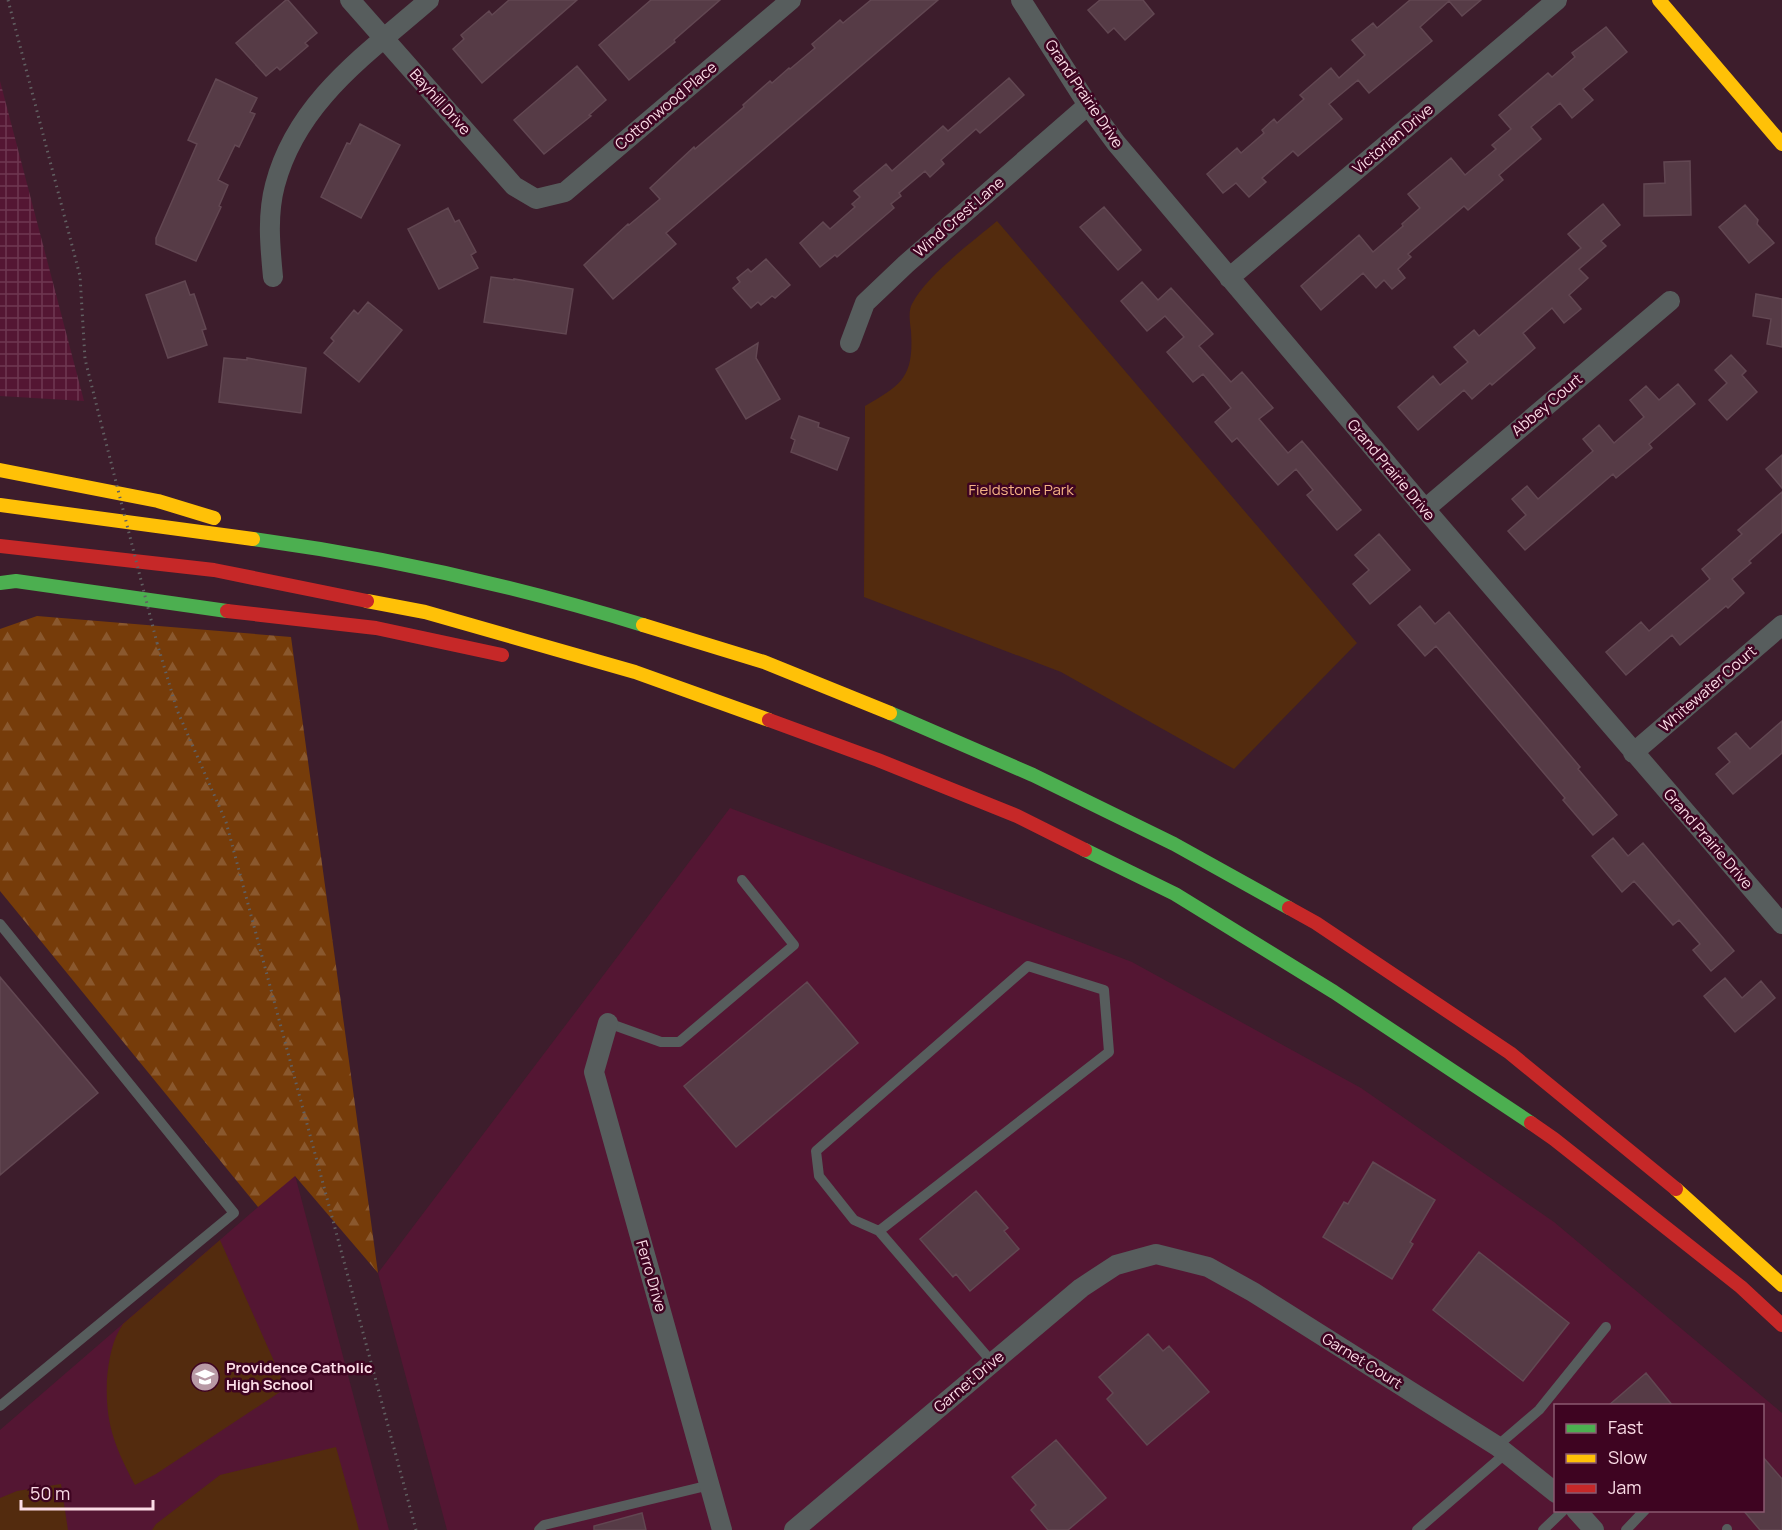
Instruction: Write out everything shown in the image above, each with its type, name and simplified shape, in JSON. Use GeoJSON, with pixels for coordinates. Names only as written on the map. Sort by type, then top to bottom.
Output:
{"type":"FeatureCollection","features":[{"type":"Feature","properties":{"kind":"main road"},"geometry":{"type":"LineString","coordinates":[[1659,0],[1782,144]]}},
{"type":"Feature","properties":{"kind":"main road"},"geometry":{"type":"LineString","coordinates":[[0,470],[158,501],[304,546]]}},
{"type":"Feature","properties":{"kind":"main road"},"geometry":{"type":"LineString","coordinates":[[0,505],[304,546],[445,572],[588,608],[764,662],[1033,775],[1174,844],[1316,922],[1510,1053],[1658,1173],[1782,1285]]}},
{"type":"Feature","properties":{"kind":"main road"},"geometry":{"type":"LineString","coordinates":[[0,546],[214,570],[424,612],[634,672],[878,760],[1017,816],[1175,894],[1334,992],[1554,1139],[1741,1287],[1782,1325]]}},
{"type":"Feature","properties":{"kind":"main road"},"geometry":{"type":"LineString","coordinates":[[0,583],[16,581],[202,608],[376,628],[513,658]]}},
{"type":"Feature","properties":{"kind":"main road"},"geometry":{"type":"LineString","coordinates":[[617,681],[734,707]]}},
{"type":"Feature","properties":{"kind":"street","name":"Bayhill Drive"},"geometry":{"type":"LineString","coordinates":[[350,0],[514,186],[536,199]]}},
{"type":"Feature","properties":{"kind":"street"},"geometry":{"type":"LineString","coordinates":[[273,276],[270,241],[275,186],[296,134],[327,90],[429,0]]}},
{"type":"Feature","properties":{"kind":"street","name":"Cottonwood Place"},"geometry":{"type":"LineString","coordinates":[[536,199],[565,192],[791,0]]}},
{"type":"Feature","properties":{"kind":"street","name":"Grand Prairie Drive"},"geometry":{"type":"LineString","coordinates":[[1021,0],[1109,134],[1425,510],[1782,924]]}},
{"type":"Feature","properties":{"kind":"street","name":"Victorian Drive"},"geometry":{"type":"LineString","coordinates":[[1229,278],[1557,0]]}},
{"type":"Feature","properties":{"kind":"street","name":"Wind Crest Lane"},"geometry":{"type":"LineString","coordinates":[[850,343],[865,303],[906,264],[1088,105]]}},
{"type":"Feature","properties":{"kind":"street","name":"Abbey Court"},"geometry":{"type":"LineString","coordinates":[[1425,510],[1670,301]]}},
{"type":"Feature","properties":{"kind":"street","name":"Whitewater Court"},"geometry":{"type":"LineString","coordinates":[[1633,753],[1782,625]]}},
{"type":"Feature","properties":{"kind":"street","name":"Ferro Drive"},"geometry":{"type":"LineString","coordinates":[[608,1023],[594,1072],[722,1530]]}},
{"type":"Feature","properties":{"kind":"street","name":"Garnet Drive"},"geometry":{"type":"LineString","coordinates":[[794,1530],[1082,1288],[1116,1265],[1156,1254]]}},
{"type":"Feature","properties":{"kind":"street","name":"Garnet Court"},"geometry":{"type":"LineString","coordinates":[[1156,1254],[1208,1267],[1282,1310],[1502,1449],[1554,1491]]}},
{"type":"Feature","properties":{"kind":"street"},"geometry":{"type":"LineString","coordinates":[[1578,1512],[1594,1530]]}},
{"type":"Feature","properties":{"kind":"lane"},"geometry":{"type":"LineString","coordinates":[[608,1023],[661,1042],[679,1042],[794,945],[742,880]]}},
{"type":"Feature","properties":{"kind":"lane"},"geometry":{"type":"LineString","coordinates":[[0,924],[234,1213],[0,1406]]}},
{"type":"Feature","properties":{"kind":"lane"},"geometry":{"type":"LineString","coordinates":[[879,1231],[1109,1052],[1104,990],[1028,966],[816,1151],[819,1176],[854,1220],[879,1231],[992,1362]]}},
{"type":"Feature","properties":{"kind":"lane"},"geometry":{"type":"LineString","coordinates":[[1417,1530],[1502,1449],[1539,1410],[1606,1327]]}},
{"type":"Feature","properties":{"kind":"lane"},"geometry":{"type":"LineString","coordinates":[[539,1530],[544,1525],[710,1485]]}},
{"type":"Feature","properties":{"kind":"lane"},"geometry":{"type":"LineString","coordinates":[[1543,1530],[1562,1512]]}},
{"type":"Feature","properties":{"kind":"lane"},"geometry":{"type":"LineString","coordinates":[[1626,1530],[1644,1512]]}},
{"type":"Feature","properties":{"kind":"path"},"geometry":{"type":"LineString","coordinates":[[9,0],[80,276],[85,359],[157,643],[177,710],[226,822],[416,1530]]}},
{"type":"Feature","properties":{"kind":"shaded area"},"geometry":{"type":"Polygon","coordinates":[[[0,81],[84,401],[0,396],[0,81]]]}},
{"type":"Feature","properties":{"kind":"shaded area"},"geometry":{"type":"Polygon","coordinates":[[[730,808],[1132,962],[1361,1088],[1554,1222],[1782,1413],[1782,1530],[447,1530],[378,1273],[730,808]]]}},
{"type":"Feature","properties":{"kind":"shaded area","name":"Providence Catholic High School"},"geometry":{"type":"Polygon","coordinates":[[[295,1175],[389,1530],[0,1530],[0,1430],[295,1175]]]}},
{"type":"Feature","properties":{"kind":"green space","name":"Fieldstone Park"},"geometry":{"type":"Polygon","coordinates":[[[997,221],[1357,643],[1234,769],[1061,672],[864,597],[865,406],[897,385],[908,369],[911,347],[910,310],[919,293],[950,260],[997,221]]]}},
{"type":"Feature","properties":{"kind":"green space"},"geometry":{"type":"Polygon","coordinates":[[[37,616],[291,637],[378,1273],[295,1176],[258,1207],[0,891],[0,629],[37,616]]]}},
{"type":"Feature","properties":{"kind":"green space"},"geometry":{"type":"Polygon","coordinates":[[[220,1240],[286,1388],[156,1474],[135,1485],[121,1458],[109,1421],[107,1378],[114,1343],[123,1324],[220,1240]]]}},
{"type":"Feature","properties":{"kind":"green space"},"geometry":{"type":"Polygon","coordinates":[[[336,1447],[359,1530],[152,1530],[156,1524],[220,1475],[336,1447]]]}},
{"type":"Feature","properties":{"kind":"green space"},"geometry":{"type":"Polygon","coordinates":[[[61,1484],[68,1530],[0,1530],[0,1498],[17,1491],[61,1484]]]}},
{"type":"Feature","properties":{"kind":"building"},"geometry":{"type":"Polygon","coordinates":[[[286,0],[317,33],[305,43],[308,46],[280,70],[277,67],[266,76],[236,43],[286,0]]]}},
{"type":"Feature","properties":{"kind":"building"},"geometry":{"type":"Polygon","coordinates":[[[509,0],[577,0],[482,83],[453,49],[464,39],[461,35],[489,11],[492,15],[509,0]]]}},
{"type":"Feature","properties":{"kind":"building"},"geometry":{"type":"Polygon","coordinates":[[[651,0],[720,0],[674,40],[675,42],[629,80],[599,45],[651,0]]]}},
{"type":"Feature","properties":{"kind":"building"},"geometry":{"type":"Polygon","coordinates":[[[871,0],[938,0],[666,233],[676,244],[613,299],[584,265],[628,224],[660,199],[650,188],[694,147],[695,149],[744,107],[743,105],[770,81],[772,83],[815,48],[812,44],[840,20],[843,23],[871,0]]]}},
{"type":"Feature","properties":{"kind":"building"},"geometry":{"type":"Polygon","coordinates":[[[1100,0],[1143,0],[1154,14],[1125,40],[1114,28],[1108,33],[1088,10],[1100,0]]]}},
{"type":"Feature","properties":{"kind":"building"},"geometry":{"type":"Polygon","coordinates":[[[1410,0],[1481,0],[1462,16],[1449,1],[1420,27],[1432,41],[1369,93],[1358,80],[1329,104],[1342,119],[1298,156],[1293,151],[1262,178],[1266,182],[1249,197],[1236,183],[1223,193],[1207,174],[1237,148],[1241,153],[1264,133],[1262,130],[1274,119],[1277,123],[1304,99],[1300,95],[1331,68],[1339,78],[1365,55],[1352,40],[1373,23],[1377,28],[1410,0]]]}},
{"type":"Feature","properties":{"kind":"building"},"geometry":{"type":"Polygon","coordinates":[[[1606,27],[1627,52],[1583,89],[1593,100],[1572,118],[1560,103],[1531,127],[1541,139],[1499,175],[1503,180],[1468,210],[1464,206],[1408,254],[1411,257],[1398,269],[1405,278],[1392,289],[1384,280],[1376,288],[1363,273],[1321,310],[1301,286],[1359,235],[1373,252],[1420,208],[1408,194],[1451,158],[1465,175],[1496,149],[1492,145],[1511,129],[1499,115],[1548,73],[1552,77],[1575,57],[1572,53],[1606,27]]]}},
{"type":"Feature","properties":{"kind":"building"},"geometry":{"type":"Polygon","coordinates":[[[577,66],[606,100],[589,115],[591,116],[544,154],[514,120],[577,66]]]}},
{"type":"Feature","properties":{"kind":"building"},"geometry":{"type":"Polygon","coordinates":[[[1009,78],[1024,95],[980,133],[976,129],[941,160],[944,164],[930,177],[925,171],[899,193],[901,196],[891,204],[894,208],[837,257],[835,255],[820,267],[800,243],[823,222],[830,229],[855,207],[852,204],[860,197],[854,191],[886,164],[892,171],[943,126],[948,131],[1009,78]]]}},
{"type":"Feature","properties":{"kind":"building"},"geometry":{"type":"Polygon","coordinates":[[[216,79],[257,98],[250,112],[255,114],[239,147],[235,145],[218,180],[228,185],[219,206],[221,207],[196,261],[156,244],[156,238],[197,144],[188,140],[216,79]]]}},
{"type":"Feature","properties":{"kind":"building"},"geometry":{"type":"Polygon","coordinates":[[[360,124],[400,145],[361,218],[321,197],[347,143],[350,144],[360,124]]]}},
{"type":"Feature","properties":{"kind":"building"},"geometry":{"type":"Polygon","coordinates":[[[1690,161],[1691,215],[1644,216],[1644,184],[1665,183],[1664,162],[1690,161]]]}},
{"type":"Feature","properties":{"kind":"building"},"geometry":{"type":"Polygon","coordinates":[[[1603,204],[1620,225],[1601,241],[1606,246],[1579,269],[1588,278],[1569,295],[1581,309],[1564,323],[1552,308],[1523,333],[1535,348],[1472,399],[1464,390],[1418,430],[1398,407],[1433,376],[1440,385],[1468,362],[1454,347],[1474,330],[1479,336],[1581,248],[1568,234],[1603,204]]]}},
{"type":"Feature","properties":{"kind":"building"},"geometry":{"type":"Polygon","coordinates":[[[1745,205],[1758,220],[1757,224],[1774,243],[1749,263],[1719,227],[1745,205]]]}},
{"type":"Feature","properties":{"kind":"building"},"geometry":{"type":"Polygon","coordinates":[[[1104,207],[1141,250],[1118,270],[1080,227],[1104,207]]]}},
{"type":"Feature","properties":{"kind":"building"},"geometry":{"type":"Polygon","coordinates":[[[448,208],[455,222],[459,220],[476,252],[471,255],[478,268],[439,289],[408,229],[448,208]]]}},
{"type":"Feature","properties":{"kind":"building"},"geometry":{"type":"Polygon","coordinates":[[[766,259],[790,285],[775,298],[772,296],[761,305],[758,302],[751,308],[733,288],[740,282],[737,278],[748,269],[751,272],[766,259]]]}},
{"type":"Feature","properties":{"kind":"building"},"geometry":{"type":"Polygon","coordinates":[[[491,277],[573,289],[566,334],[484,322],[491,277]]]}},
{"type":"Feature","properties":{"kind":"building"},"geometry":{"type":"Polygon","coordinates":[[[185,281],[190,295],[194,294],[206,329],[202,330],[207,345],[168,358],[146,295],[185,281]]]}},
{"type":"Feature","properties":{"kind":"building"},"geometry":{"type":"Polygon","coordinates":[[[1142,282],[1158,300],[1171,288],[1213,334],[1199,346],[1231,382],[1242,372],[1273,408],[1259,419],[1288,453],[1302,441],[1361,510],[1337,530],[1307,495],[1313,490],[1296,469],[1278,485],[1237,438],[1232,442],[1215,422],[1231,408],[1203,374],[1193,382],[1167,352],[1184,337],[1165,316],[1147,331],[1121,301],[1142,282]]]}},
{"type":"Feature","properties":{"kind":"building"},"geometry":{"type":"Polygon","coordinates":[[[1756,294],[1782,299],[1782,347],[1767,344],[1771,319],[1753,316],[1756,294]]]}},
{"type":"Feature","properties":{"kind":"building"},"geometry":{"type":"Polygon","coordinates":[[[368,302],[402,330],[359,382],[324,353],[334,341],[331,338],[354,310],[358,314],[368,302]]]}},
{"type":"Feature","properties":{"kind":"building"},"geometry":{"type":"Polygon","coordinates":[[[758,343],[756,358],[780,399],[746,419],[716,369],[758,343]]]}},
{"type":"Feature","properties":{"kind":"building"},"geometry":{"type":"Polygon","coordinates":[[[1731,355],[1746,371],[1742,375],[1757,392],[1727,420],[1709,400],[1727,383],[1715,370],[1731,355]]]}},
{"type":"Feature","properties":{"kind":"building"},"geometry":{"type":"Polygon","coordinates":[[[224,358],[247,360],[247,358],[306,368],[301,413],[219,402],[224,358]]]}},
{"type":"Feature","properties":{"kind":"building"},"geometry":{"type":"Polygon","coordinates":[[[1678,384],[1695,404],[1649,444],[1652,448],[1616,478],[1613,474],[1525,550],[1508,531],[1526,515],[1512,499],[1527,486],[1538,499],[1593,451],[1583,439],[1599,425],[1614,443],[1644,417],[1630,400],[1646,386],[1659,400],[1678,384]]]}},
{"type":"Feature","properties":{"kind":"building"},"geometry":{"type":"Polygon","coordinates":[[[799,416],[819,423],[818,427],[849,438],[837,470],[791,452],[795,440],[791,438],[799,416]]]}},
{"type":"Feature","properties":{"kind":"building"},"geometry":{"type":"Polygon","coordinates":[[[1782,455],[1782,488],[1766,469],[1782,455]]]}},
{"type":"Feature","properties":{"kind":"building"},"geometry":{"type":"Polygon","coordinates":[[[1782,492],[1782,532],[1732,579],[1744,593],[1680,645],[1672,635],[1626,675],[1606,652],[1641,622],[1649,631],[1710,579],[1702,569],[1742,534],[1738,530],[1782,492]]]}},
{"type":"Feature","properties":{"kind":"building"},"geometry":{"type":"Polygon","coordinates":[[[1379,534],[1410,570],[1370,604],[1353,584],[1369,570],[1355,555],[1379,534]]]}},
{"type":"Feature","properties":{"kind":"building"},"geometry":{"type":"Polygon","coordinates":[[[1420,606],[1435,624],[1449,612],[1580,767],[1578,769],[1617,815],[1593,835],[1563,800],[1565,798],[1436,646],[1425,656],[1398,625],[1420,606]]]}},
{"type":"Feature","properties":{"kind":"building"},"geometry":{"type":"Polygon","coordinates":[[[1782,721],[1782,753],[1733,794],[1716,774],[1730,762],[1718,748],[1736,733],[1750,749],[1782,721]]]}},
{"type":"Feature","properties":{"kind":"building"},"geometry":{"type":"Polygon","coordinates":[[[1613,838],[1628,856],[1643,843],[1734,951],[1711,971],[1693,950],[1700,944],[1679,920],[1673,925],[1634,881],[1622,892],[1592,856],[1613,838]]]}},
{"type":"Feature","properties":{"kind":"building"},"geometry":{"type":"Polygon","coordinates":[[[0,977],[98,1093],[0,1175],[0,977]]]}},
{"type":"Feature","properties":{"kind":"building"},"geometry":{"type":"Polygon","coordinates":[[[1725,978],[1742,998],[1761,981],[1775,998],[1735,1032],[1704,996],[1725,978]]]}},
{"type":"Feature","properties":{"kind":"building"},"geometry":{"type":"Polygon","coordinates":[[[807,982],[858,1043],[736,1147],[684,1086],[807,982]]]}},
{"type":"Feature","properties":{"kind":"building"},"geometry":{"type":"Polygon","coordinates":[[[1373,1162],[1435,1200],[1410,1242],[1413,1244],[1392,1279],[1323,1237],[1344,1202],[1348,1204],[1373,1162]]]}},
{"type":"Feature","properties":{"kind":"building"},"geometry":{"type":"Polygon","coordinates":[[[976,1191],[1008,1228],[1004,1231],[1019,1249],[970,1291],[956,1274],[953,1277],[920,1239],[976,1191]]]}},
{"type":"Feature","properties":{"kind":"building"},"geometry":{"type":"Polygon","coordinates":[[[1479,1252],[1569,1323],[1523,1381],[1433,1310],[1479,1252]]]}},
{"type":"Feature","properties":{"kind":"building"},"geometry":{"type":"Polygon","coordinates":[[[1148,1334],[1163,1351],[1169,1346],[1209,1392],[1147,1445],[1107,1399],[1113,1393],[1099,1377],[1148,1334]]]}},
{"type":"Feature","properties":{"kind":"building"},"geometry":{"type":"Polygon","coordinates":[[[1646,1373],[1671,1404],[1610,1404],[1646,1373]]]}},
{"type":"Feature","properties":{"kind":"building"},"geometry":{"type":"Polygon","coordinates":[[[1056,1440],[1106,1498],[1068,1530],[1048,1530],[1031,1510],[1036,1505],[1012,1477],[1056,1440]]]}},
{"type":"Feature","properties":{"kind":"building"},"geometry":{"type":"Polygon","coordinates":[[[1764,1458],[1782,1479],[1782,1530],[1760,1530],[1745,1512],[1764,1512],[1764,1458]]]}},
{"type":"Feature","properties":{"kind":"building"},"geometry":{"type":"Polygon","coordinates":[[[642,1513],[646,1530],[594,1530],[594,1526],[642,1513]]]}},
{"type":"Feature","properties":{"kind":"traffic: fast"},"geometry":{"type":"LineString","coordinates":[[253,539],[303,546],[450,574],[499,585],[643,625]]}},
{"type":"Feature","properties":{"kind":"traffic: fast"},"geometry":{"type":"LineString","coordinates":[[0,583],[16,581],[227,611]]}},
{"type":"Feature","properties":{"kind":"traffic: fast"},"geometry":{"type":"LineString","coordinates":[[890,713],[1033,775],[1174,844],[1289,908]]}},
{"type":"Feature","properties":{"kind":"traffic: fast"},"geometry":{"type":"LineString","coordinates":[[1085,850],[1175,894],[1334,992],[1531,1123]]}},
{"type":"Feature","properties":{"kind":"traffic: slow"},"geometry":{"type":"LineString","coordinates":[[1659,0],[1782,144]]}},
{"type":"Feature","properties":{"kind":"traffic: slow"},"geometry":{"type":"LineString","coordinates":[[0,470],[158,501],[214,518]]}},
{"type":"Feature","properties":{"kind":"traffic: slow"},"geometry":{"type":"LineString","coordinates":[[0,505],[253,539]]}},
{"type":"Feature","properties":{"kind":"traffic: slow"},"geometry":{"type":"LineString","coordinates":[[367,601],[425,612],[635,672],[769,720]]}},
{"type":"Feature","properties":{"kind":"traffic: slow"},"geometry":{"type":"LineString","coordinates":[[643,625],[764,662],[890,713]]}},
{"type":"Feature","properties":{"kind":"traffic: slow"},"geometry":{"type":"LineString","coordinates":[[1676,1189],[1782,1285]]}},
{"type":"Feature","properties":{"kind":"traffic: jam"},"geometry":{"type":"LineString","coordinates":[[0,546],[214,570],[367,601]]}},
{"type":"Feature","properties":{"kind":"traffic: jam"},"geometry":{"type":"LineString","coordinates":[[227,611],[376,628],[502,655]]}},
{"type":"Feature","properties":{"kind":"traffic: jam"},"geometry":{"type":"LineString","coordinates":[[769,720],[878,760],[1017,816],[1085,850]]}},
{"type":"Feature","properties":{"kind":"traffic: jam"},"geometry":{"type":"LineString","coordinates":[[1289,908],[1316,923],[1510,1053],[1676,1189]]}},
{"type":"Feature","properties":{"kind":"traffic: jam"},"geometry":{"type":"LineString","coordinates":[[1531,1123],[1741,1287],[1782,1325]]}},
{"type":"Feature","properties":{"kind":"place","name":"Providence Catholic High School"},"geometry":{"type":"Point","coordinates":[205,1377]}}]}
